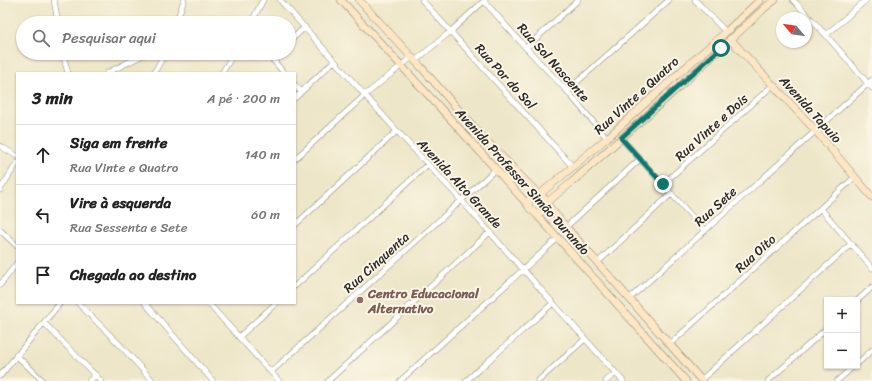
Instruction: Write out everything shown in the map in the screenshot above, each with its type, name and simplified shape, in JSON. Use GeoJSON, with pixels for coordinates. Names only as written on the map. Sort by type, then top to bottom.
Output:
{"type":"FeatureCollection","features":[{"type":"Feature","properties":{"kind":"street"},"geometry":{"type":"LineString","coordinates":[[54,0],[57,16]]}},
{"type":"Feature","properties":{"kind":"street"},"geometry":{"type":"LineString","coordinates":[[178,16],[184,0]]}},
{"type":"Feature","properties":{"kind":"street"},"geometry":{"type":"LineString","coordinates":[[255,16],[263,0]]}},
{"type":"Feature","properties":{"kind":"street","name":"Avenida Alto Grande"},"geometry":{"type":"LineString","coordinates":[[280,0],[295,16]]}},
{"type":"Feature","properties":{"kind":"street","name":"Avenida Professor Simão Durando"},"geometry":{"type":"LineString","coordinates":[[340,0],[402,65],[686,381]]}},
{"type":"Feature","properties":{"kind":"street","name":"Avenida Professor Simão Durando"},"geometry":{"type":"LineString","coordinates":[[359,0],[414,59],[479,133],[544,198],[546,203],[597,263],[630,298],[702,381]]}},
{"type":"Feature","properties":{"kind":"street","name":"Rua Por do Sol"},"geometry":{"type":"LineString","coordinates":[[422,0],[573,167]]}},
{"type":"Feature","properties":{"kind":"street"},"geometry":{"type":"LineString","coordinates":[[296,158],[365,95],[402,65],[414,59],[451,31],[484,0]]}},
{"type":"Feature","properties":{"kind":"street","name":"Rua Sol Nascente"},"geometry":{"type":"LineString","coordinates":[[484,0],[526,48],[568,91],[607,138]]}},
{"type":"Feature","properties":{"kind":"street"},"geometry":{"type":"LineString","coordinates":[[526,48],[578,0]]}},
{"type":"Feature","properties":{"kind":"street"},"geometry":{"type":"LineString","coordinates":[[568,91],[669,0]]}},
{"type":"Feature","properties":{"kind":"street"},"geometry":{"type":"LineString","coordinates":[[695,0],[726,32]]}},
{"type":"Feature","properties":{"kind":"street","name":"Rua Vinte e Quatro"},"geometry":{"type":"LineString","coordinates":[[528,205],[531,197],[540,195],[607,138],[760,0]]}},
{"type":"Feature","properties":{"kind":"street","name":"Rua Vinte e Quatro"},"geometry":{"type":"LineString","coordinates":[[535,213],[543,211],[546,203],[572,182],[775,0]]}},
{"type":"Feature","properties":{"kind":"street"},"geometry":{"type":"LineString","coordinates":[[792,0],[870,82],[872,88]]}},
{"type":"Feature","properties":{"kind":"street"},"geometry":{"type":"LineString","coordinates":[[826,35],[866,0]]}},
{"type":"Feature","properties":{"kind":"street","name":"Avenida Alto Grande"},"geometry":{"type":"LineString","coordinates":[[296,17],[623,381]]}},
{"type":"Feature","properties":{"kind":"street"},"geometry":{"type":"LineString","coordinates":[[296,35],[305,27]]}},
{"type":"Feature","properties":{"kind":"street","name":"Avenida Tapuio"},"geometry":{"type":"LineString","coordinates":[[730,39],[815,130],[872,197]]}},
{"type":"Feature","properties":{"kind":"street"},"geometry":{"type":"LineString","coordinates":[[715,41],[721,48]]}},
{"type":"Feature","properties":{"kind":"street"},"geometry":{"type":"LineString","coordinates":[[65,60],[68,72]]}},
{"type":"Feature","properties":{"kind":"street"},"geometry":{"type":"LineString","coordinates":[[109,72],[133,60]]}},
{"type":"Feature","properties":{"kind":"street"},"geometry":{"type":"LineString","coordinates":[[155,72],[161,60]]}},
{"type":"Feature","properties":{"kind":"street"},"geometry":{"type":"LineString","coordinates":[[223,72],[230,60]]}},
{"type":"Feature","properties":{"kind":"street"},"geometry":{"type":"LineString","coordinates":[[273,60],[283,72]]}},
{"type":"Feature","properties":{"kind":"street"},"geometry":{"type":"LineString","coordinates":[[296,97],[334,60]]}},
{"type":"Feature","properties":{"kind":"street","name":"Rua Sete"},"geometry":{"type":"LineString","coordinates":[[630,298],[870,82]]}},
{"type":"Feature","properties":{"kind":"street","name":"Rua Vinte e Dois"},"geometry":{"type":"LineString","coordinates":[[663,184],[773,85]]}},
{"type":"Feature","properties":{"kind":"street"},"geometry":{"type":"LineString","coordinates":[[296,86],[301,92]]}},
{"type":"Feature","properties":{"kind":"street"},"geometry":{"type":"LineString","coordinates":[[296,225],[397,131]]}},
{"type":"Feature","properties":{"kind":"street"},"geometry":{"type":"LineString","coordinates":[[621,138],[705,231]]}},
{"type":"Feature","properties":{"kind":"street"},"geometry":{"type":"LineString","coordinates":[[0,146],[16,155]]}},
{"type":"Feature","properties":{"kind":"street"},"geometry":{"type":"LineString","coordinates":[[566,227],[640,159]]}},
{"type":"Feature","properties":{"kind":"street"},"geometry":{"type":"LineString","coordinates":[[296,285],[428,164]]}},
{"type":"Feature","properties":{"kind":"street"},"geometry":{"type":"LineString","coordinates":[[496,169],[500,165],[505,164],[514,169]]}},
{"type":"Feature","properties":{"kind":"street"},"geometry":{"type":"LineString","coordinates":[[0,190],[16,165]]}},
{"type":"Feature","properties":{"kind":"street","name":"Rua Cinquenta"},"geometry":{"type":"LineString","coordinates":[[271,372],[496,169]]}},
{"type":"Feature","properties":{"kind":"street"},"geometry":{"type":"LineString","coordinates":[[565,174],[572,182]]}},
{"type":"Feature","properties":{"kind":"street","name":"Rua Oito"},"geometry":{"type":"LineString","coordinates":[[670,344],[855,177]]}},
{"type":"Feature","properties":{"kind":"street"},"geometry":{"type":"LineString","coordinates":[[597,263],[671,194]]}},
{"type":"Feature","properties":{"kind":"street"},"geometry":{"type":"LineString","coordinates":[[821,209],[872,268]]}},
{"type":"Feature","properties":{"kind":"street"},"geometry":{"type":"LineString","coordinates":[[0,230],[16,245]]}},
{"type":"Feature","properties":{"kind":"street"},"geometry":{"type":"LineString","coordinates":[[328,381],[490,232]]}},
{"type":"Feature","properties":{"kind":"street"},"geometry":{"type":"LineString","coordinates":[[400,381],[558,238]]}},
{"type":"Feature","properties":{"kind":"street"},"geometry":{"type":"LineString","coordinates":[[702,381],[851,244]]}},
{"type":"Feature","properties":{"kind":"street"},"geometry":{"type":"LineString","coordinates":[[0,285],[16,264]]}},
{"type":"Feature","properties":{"kind":"street"},"geometry":{"type":"LineString","coordinates":[[860,298],[872,287]]}},
{"type":"Feature","properties":{"kind":"street"},"geometry":{"type":"LineString","coordinates":[[466,381],[553,303]]}},
{"type":"Feature","properties":{"kind":"street"},"geometry":{"type":"LineString","coordinates":[[0,376],[59,304]]}},
{"type":"Feature","properties":{"kind":"street"},"geometry":{"type":"LineString","coordinates":[[79,304],[153,381]]}},
{"type":"Feature","properties":{"kind":"street"},"geometry":{"type":"LineString","coordinates":[[146,304],[213,381]]}},
{"type":"Feature","properties":{"kind":"street"},"geometry":{"type":"LineString","coordinates":[[210,304],[278,381]]}},
{"type":"Feature","properties":{"kind":"street"},"geometry":{"type":"LineString","coordinates":[[239,337],[275,304]]}},
{"type":"Feature","properties":{"kind":"street"},"geometry":{"type":"LineString","coordinates":[[44,323],[101,381]]}},
{"type":"Feature","properties":{"kind":"street"},"geometry":{"type":"LineString","coordinates":[[768,381],[824,331]]}},
{"type":"Feature","properties":{"kind":"street"},"geometry":{"type":"LineString","coordinates":[[538,381],[585,339]]}},
{"type":"Feature","properties":{"kind":"street"},"geometry":{"type":"LineString","coordinates":[[860,361],[872,350]]}},
{"type":"Feature","properties":{"kind":"street"},"geometry":{"type":"LineString","coordinates":[[16,355],[42,381]]}},
{"type":"Feature","properties":{"kind":"street"},"geometry":{"type":"LineString","coordinates":[[837,381],[851,369]]}},
{"type":"Feature","properties":{"kind":"street"},"geometry":{"type":"LineString","coordinates":[[606,381],[616,373]]}},
{"type":"Feature","properties":{"kind":"street"},"geometry":{"type":"LineString","coordinates":[[89,381],[96,375]]}},
{"type":"Feature","properties":{"kind":"place","name":"Centro Educacional Alternativo"},"geometry":{"type":"Point","coordinates":[360,300]}},
{"type":"Feature","properties":{"kind":"route"},"geometry":{"type":"LineString","coordinates":[[663,184],[621,138],[721,48]]}}]}
